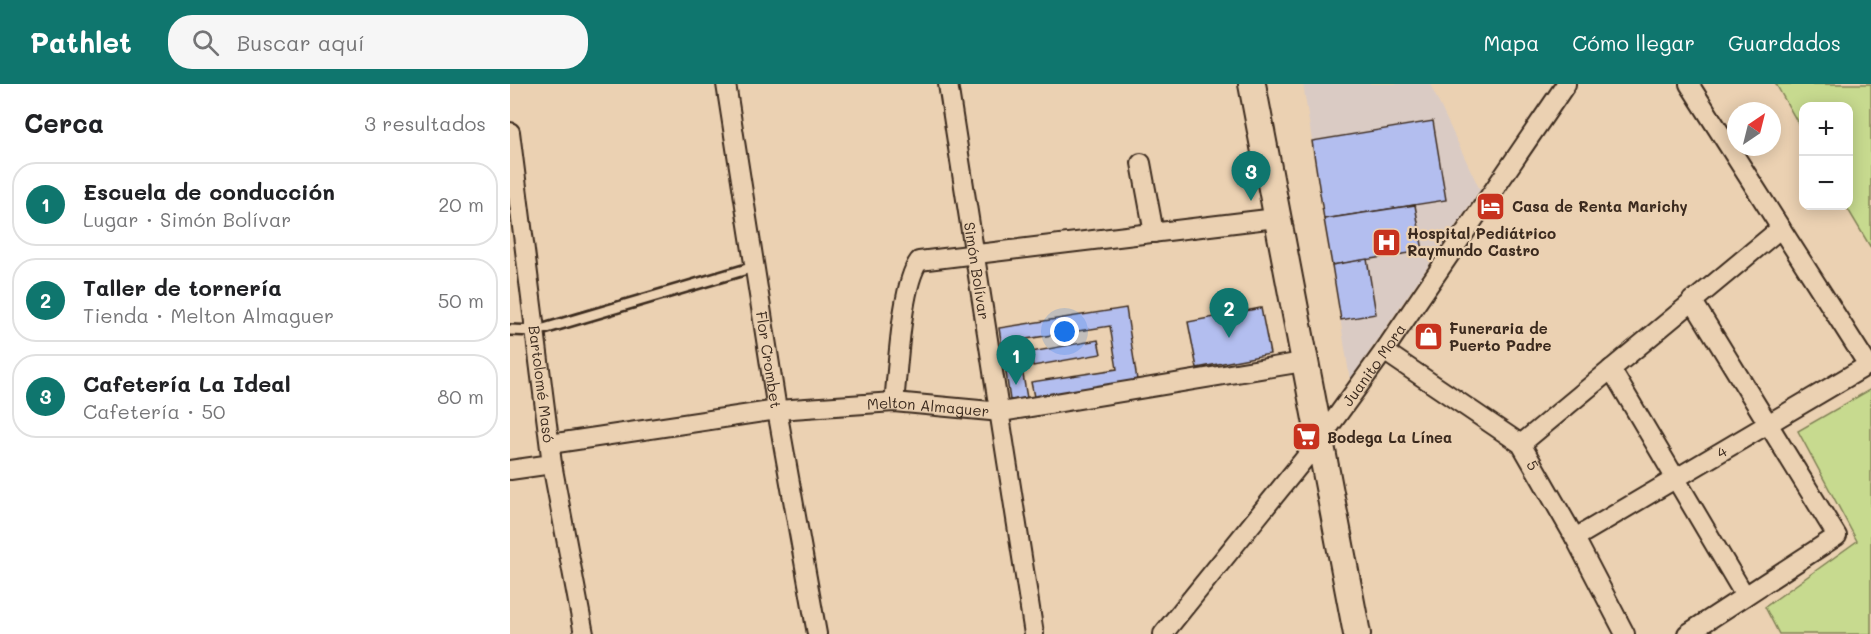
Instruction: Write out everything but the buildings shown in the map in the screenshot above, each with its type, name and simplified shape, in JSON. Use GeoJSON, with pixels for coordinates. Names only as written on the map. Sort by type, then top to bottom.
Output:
{"type":"FeatureCollection","features":[{"type":"Feature","properties":{"kind":"main road"},"geometry":{"type":"LineString","coordinates":[[1252,84],[1318,442],[1357,634]]}},
{"type":"Feature","properties":{"kind":"street","name":"Flor Crombet"},"geometry":{"type":"LineString","coordinates":[[726,84],[777,410],[817,634]]}},
{"type":"Feature","properties":{"kind":"street","name":"Simón Bolívar"},"geometry":{"type":"LineString","coordinates":[[948,84],[1034,634]]}},
{"type":"Feature","properties":{"kind":"street","name":"Juanito Mora"},"geometry":{"type":"LineString","coordinates":[[1163,634],[1318,442],[1384,351],[1566,84]]}},
{"type":"Feature","properties":{"kind":"street"},"geometry":{"type":"LineString","coordinates":[[1521,444],[1780,228],[1689,84]]}},
{"type":"Feature","properties":{"kind":"street","name":"Bartolomé Masó"},"geometry":{"type":"LineString","coordinates":[[510,132],[537,331],[552,464],[584,634]]}},
{"type":"Feature","properties":{"kind":"street"},"geometry":{"type":"LineString","coordinates":[[1141,163],[1154,233]]}},
{"type":"Feature","properties":{"kind":"street"},"geometry":{"type":"LineString","coordinates":[[894,402],[912,272],[919,261],[1276,218]]}},
{"type":"Feature","properties":{"kind":"street","name":"4"},"geometry":{"type":"LineString","coordinates":[[1575,538],[1770,425],[1868,365],[1780,228]]}},
{"type":"Feature","properties":{"kind":"street"},"geometry":{"type":"LineString","coordinates":[[1687,634],[1837,536],[1692,300]]}},
{"type":"Feature","properties":{"kind":"street","name":"5"},"geometry":{"type":"LineString","coordinates":[[1384,351],[1521,444],[1575,538],[1625,634]]}},
{"type":"Feature","properties":{"kind":"street","name":"Melton Almaguer"},"geometry":{"type":"LineString","coordinates":[[550,444],[777,410],[894,402],[1001,412],[1303,362]]}},
{"type":"Feature","properties":{"kind":"street"},"geometry":{"type":"LineString","coordinates":[[1611,369],[1745,596]]}},
{"type":"Feature","properties":{"kind":"street"},"geometry":{"type":"LineString","coordinates":[[510,470],[552,464]]}},
{"type":"Feature","properties":{"kind":"lane"},"geometry":{"type":"LineString","coordinates":[[510,330],[537,331],[754,267]]}},
{"type":"Feature","properties":{"kind":"shaded area","name":"Hospital Pediátrico Raymundo Castro"},"geometry":{"type":"Polygon","coordinates":[[[1303,84],[1430,84],[1480,190],[1350,380],[1303,84]]]}},
{"type":"Feature","properties":{"kind":"green space"},"geometry":{"type":"Polygon","coordinates":[[[1776,84],[1871,84],[1871,248],[1848,210],[1853,210],[1853,102],[1799,102],[1799,125],[1776,84]]]}},
{"type":"Feature","properties":{"kind":"green space"},"geometry":{"type":"Polygon","coordinates":[[[1871,389],[1871,634],[1779,634],[1765,607],[1857,541],[1798,431],[1871,389]]]}},
{"type":"Feature","properties":{"kind":"place","name":"Cafetería La Ideal"},"geometry":{"type":"Point","coordinates":[1251,201]}},
{"type":"Feature","properties":{"kind":"place","name":"Casa de Renta Marichy"},"geometry":{"type":"Point","coordinates":[1491,206]}},
{"type":"Feature","properties":{"kind":"place","name":"Hospital Pediátrico Raymundo Castro"},"geometry":{"type":"Point","coordinates":[1386,242]}},
{"type":"Feature","properties":{"kind":"place","name":"Funeraria de Puerto Padre"},"geometry":{"type":"Point","coordinates":[1428,337]}},
{"type":"Feature","properties":{"kind":"place","name":"Taller de tornería"},"geometry":{"type":"Point","coordinates":[1229,338]}},
{"type":"Feature","properties":{"kind":"place","name":"Escuela de conducción"},"geometry":{"type":"Point","coordinates":[1016,385]}},
{"type":"Feature","properties":{"kind":"place","name":"Bodega La Línea"},"geometry":{"type":"Point","coordinates":[1306,437]}}]}
